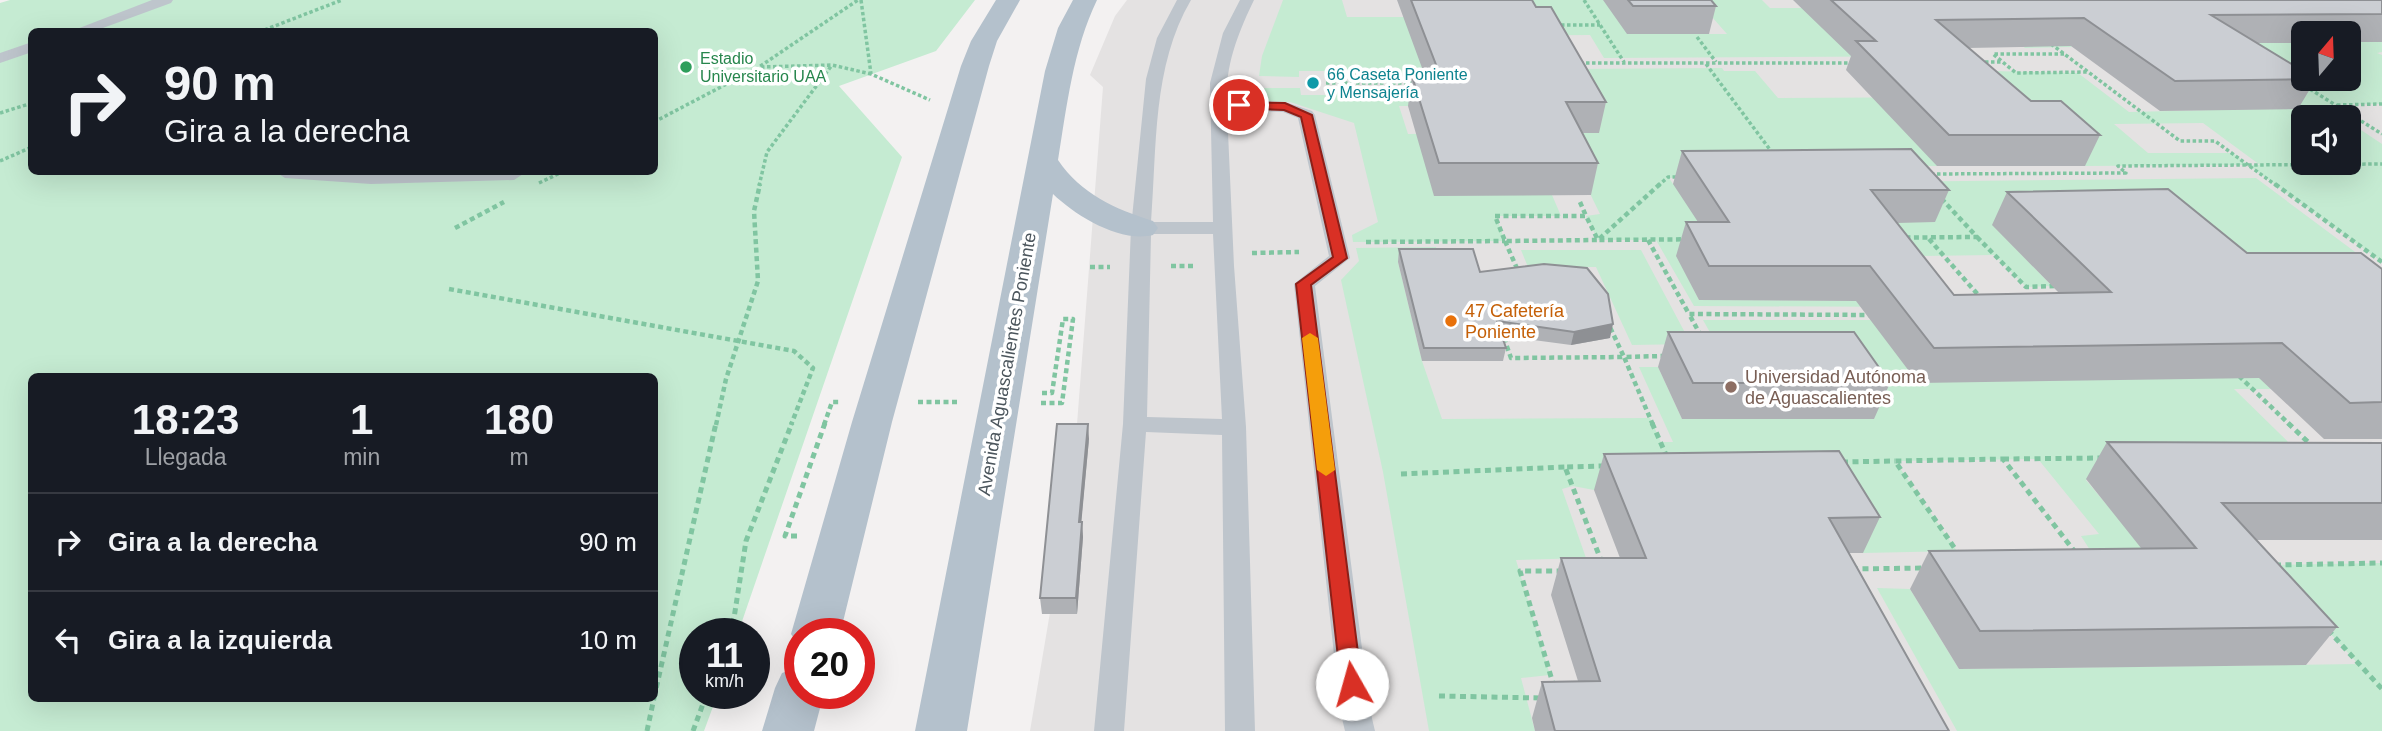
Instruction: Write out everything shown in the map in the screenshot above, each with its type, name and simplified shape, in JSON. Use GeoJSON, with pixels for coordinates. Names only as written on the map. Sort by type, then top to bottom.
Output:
{"type":"FeatureCollection","features":[{"type":"Feature","properties":{"kind":"main road"},"geometry":{"type":"LineString","coordinates":[[819,618],[875,412],[961,114],[984,41],[1008,0]]}},
{"type":"Feature","properties":{"kind":"main road","name":"Avenida Aguascalientes Poniente"},"geometry":{"type":"LineString","coordinates":[[941,731],[1064,49],[1085,0]]}},
{"type":"Feature","properties":{"kind":"main road"},"geometry":{"type":"LineString","coordinates":[[1044,161],[1063,189],[1098,213],[1141,228]]}},
{"type":"Feature","properties":{"kind":"main road"},"geometry":{"type":"LineString","coordinates":[[788,731],[794,709]]}},
{"type":"Feature","properties":{"kind":"lane"},"geometry":{"type":"LineString","coordinates":[[87,28],[166,0]]}},
{"type":"Feature","properties":{"kind":"lane"},"geometry":{"type":"LineString","coordinates":[[1109,731],[1135,424],[1141,228],[1158,56],[1169,24],[1184,0]]}},
{"type":"Feature","properties":{"kind":"lane"},"geometry":{"type":"LineString","coordinates":[[1240,731],[1234,428],[1223,228],[1219,83],[1231,33],[1247,0]]}},
{"type":"Feature","properties":{"kind":"lane"},"geometry":{"type":"LineString","coordinates":[[0,58],[28,48]]}},
{"type":"Feature","properties":{"kind":"lane"},"geometry":{"type":"LineString","coordinates":[[1219,105],[1285,107],[1306,115],[1337,242],[1340,258],[1304,284],[1353,696],[1360,731]]}},
{"type":"Feature","properties":{"kind":"lane"},"geometry":{"type":"LineString","coordinates":[[308,175],[401,178],[486,175]]}},
{"type":"Feature","properties":{"kind":"lane"},"geometry":{"type":"LineString","coordinates":[[1141,228],[1223,228]]}},
{"type":"Feature","properties":{"kind":"lane"},"geometry":{"type":"LineString","coordinates":[[1135,424],[1234,428]]}},
{"type":"Feature","properties":{"kind":"path"},"geometry":{"type":"LineString","coordinates":[[269,28],[342,0]]}},
{"type":"Feature","properties":{"kind":"path"},"geometry":{"type":"LineString","coordinates":[[658,120],[759,67],[859,0],[871,74]]}},
{"type":"Feature","properties":{"kind":"path"},"geometry":{"type":"LineString","coordinates":[[1584,0],[1625,63]]}},
{"type":"Feature","properties":{"kind":"path"},"geometry":{"type":"LineString","coordinates":[[1550,25],[1600,25]]}},
{"type":"Feature","properties":{"kind":"path"},"geometry":{"type":"LineString","coordinates":[[1697,37],[1717,63]]}},
{"type":"Feature","properties":{"kind":"path"},"geometry":{"type":"LineString","coordinates":[[2046,40],[2180,141],[2216,141],[2382,262]]}},
{"type":"Feature","properties":{"kind":"path"},"geometry":{"type":"LineString","coordinates":[[2064,54],[1993,54],[2016,73],[2089,72]]}},
{"type":"Feature","properties":{"kind":"path"},"geometry":{"type":"LineString","coordinates":[[1976,62],[2003,62]]}},
{"type":"Feature","properties":{"kind":"path"},"geometry":{"type":"LineString","coordinates":[[1706,63],[1775,156]]}},
{"type":"Feature","properties":{"kind":"path"},"geometry":{"type":"LineString","coordinates":[[1578,64],[1853,63]]}},
{"type":"Feature","properties":{"kind":"path"},"geometry":{"type":"LineString","coordinates":[[759,67],[832,65],[871,74],[961,114]]}},
{"type":"Feature","properties":{"kind":"path"},"geometry":{"type":"LineString","coordinates":[[658,680],[726,379],[758,281],[754,211],[766,152],[832,65]]}},
{"type":"Feature","properties":{"kind":"path"},"geometry":{"type":"LineString","coordinates":[[1326,83],[1419,82]]}},
{"type":"Feature","properties":{"kind":"path"},"geometry":{"type":"LineString","coordinates":[[2313,91],[2382,134]]}},
{"type":"Feature","properties":{"kind":"path"},"geometry":{"type":"LineString","coordinates":[[0,113],[28,104]]}},
{"type":"Feature","properties":{"kind":"path"},"geometry":{"type":"LineString","coordinates":[[2335,104],[2382,104]]}},
{"type":"Feature","properties":{"kind":"path"},"geometry":{"type":"LineString","coordinates":[[0,161],[28,149]]}},
{"type":"Feature","properties":{"kind":"path"},"geometry":{"type":"LineString","coordinates":[[1598,240],[1668,177],[2126,173],[2118,166],[2382,164]]}},
{"type":"Feature","properties":{"kind":"path"},"geometry":{"type":"LineString","coordinates":[[1783,167],[1789,176]]}},
{"type":"Feature","properties":{"kind":"path"},"geometry":{"type":"LineString","coordinates":[[1918,174],[2035,297]]}},
{"type":"Feature","properties":{"kind":"path"},"geometry":{"type":"LineString","coordinates":[[1580,201],[1598,240]]}},
{"type":"Feature","properties":{"kind":"path"},"geometry":{"type":"LineString","coordinates":[[1519,274],[1495,216],[1586,216]]}},
{"type":"Feature","properties":{"kind":"path"},"geometry":{"type":"LineString","coordinates":[[1505,241],[1978,237]]}},
{"type":"Feature","properties":{"kind":"path"},"geometry":{"type":"LineString","coordinates":[[1929,239],[1988,306]]}},
{"type":"Feature","properties":{"kind":"path"},"geometry":{"type":"LineString","coordinates":[[1648,240],[1706,344]]}},
{"type":"Feature","properties":{"kind":"path"},"geometry":{"type":"LineString","coordinates":[[1671,466],[1624,357],[1585,274],[1482,275],[1511,358],[1624,357],[1674,355]]}},
{"type":"Feature","properties":{"kind":"path"},"geometry":{"type":"LineString","coordinates":[[2026,287],[2065,286]]}},
{"type":"Feature","properties":{"kind":"path"},"geometry":{"type":"LineString","coordinates":[[449,289],[794,351],[813,368],[746,541],[734,618]]}},
{"type":"Feature","properties":{"kind":"path"},"geometry":{"type":"LineString","coordinates":[[1689,314],[1882,315]]}},
{"type":"Feature","properties":{"kind":"path"},"geometry":{"type":"LineString","coordinates":[[1035,403],[1062,403],[1073,319],[1063,319],[1052,393]]}},
{"type":"Feature","properties":{"kind":"path"},"geometry":{"type":"LineString","coordinates":[[2232,369],[2315,449]]}},
{"type":"Feature","properties":{"kind":"path"},"geometry":{"type":"LineString","coordinates":[[832,402],[846,402]]}},
{"type":"Feature","properties":{"kind":"path"},"geometry":{"type":"LineString","coordinates":[[913,402],[967,402]]}},
{"type":"Feature","properties":{"kind":"path"},"geometry":{"type":"LineString","coordinates":[[1839,462],[2108,458]]}},
{"type":"Feature","properties":{"kind":"path"},"geometry":{"type":"LineString","coordinates":[[2003,459],[2078,555]]}},
{"type":"Feature","properties":{"kind":"path"},"geometry":{"type":"LineString","coordinates":[[1895,461],[1962,559]]}},
{"type":"Feature","properties":{"kind":"path"},"geometry":{"type":"LineString","coordinates":[[1401,474],[1604,466]]}},
{"type":"Feature","properties":{"kind":"path"},"geometry":{"type":"LineString","coordinates":[[1564,467],[1605,571],[1593,571]]}},
{"type":"Feature","properties":{"kind":"path"},"geometry":{"type":"LineString","coordinates":[[2277,575],[2267,565],[2382,563]]}},
{"type":"Feature","properties":{"kind":"path"},"geometry":{"type":"LineString","coordinates":[[1840,569],[1929,568]]}},
{"type":"Feature","properties":{"kind":"path"},"geometry":{"type":"LineString","coordinates":[[1439,696],[1557,698],[1520,571],[1569,571]]}},
{"type":"Feature","properties":{"kind":"path"},"geometry":{"type":"LineString","coordinates":[[2323,625],[2382,689]]}},
{"type":"Feature","properties":{"kind":"path"},"geometry":{"type":"LineString","coordinates":[[647,731],[653,702]]}},
{"type":"Feature","properties":{"kind":"path"},"geometry":{"type":"LineString","coordinates":[[693,731],[701,709]]}},
{"type":"Feature","properties":{"kind":"shaded area","name":"Universidad Autónoma de Aguascalientes"},"geometry":{"type":"Polygon","coordinates":[[[1127,0],[2382,0],[2382,731],[1030,731],[1073,476],[1103,87],[1090,75],[1115,16],[1127,0]]]}},
{"type":"Feature","properties":{"kind":"green space"},"geometry":{"type":"Polygon","coordinates":[[[10,0],[975,0],[936,51],[839,86],[902,157],[743,618],[679,618],[679,709],[712,709],[704,731],[0,731],[0,3],[10,0]]]}},
{"type":"Feature","properties":{"kind":"green space"},"geometry":{"type":"Polygon","coordinates":[[[1283,0],[1342,0],[1347,17],[1404,17],[1428,77],[1325,78],[1324,71],[1299,71],[1299,77],[1259,76],[1262,56],[1283,0]]]}},
{"type":"Feature","properties":{"kind":"green space"},"geometry":{"type":"Polygon","coordinates":[[[1513,0],[1616,0],[1639,34],[1727,34],[1697,0],[1762,0],[1770,8],[1828,8],[1845,49],[1969,48],[1978,56],[1604,58],[1590,35],[1432,36],[1513,0]]]}},
{"type":"Feature","properties":{"kind":"green space"},"geometry":{"type":"Polygon","coordinates":[[[1992,22],[2291,43],[2291,91],[2361,91],[2361,42],[2382,42],[2382,52],[2377,53],[2382,55],[2382,104],[2291,107],[2060,38],[2072,47],[2025,48],[1992,22]]]}},
{"type":"Feature","properties":{"kind":"green space"},"geometry":{"type":"Polygon","coordinates":[[[1722,68],[1724,71],[1755,71],[1778,98],[1978,97],[1949,70],[2078,73],[2129,112],[2291,108],[2291,175],[2361,175],[2361,130],[2382,144],[2382,262],[2248,165],[2085,166],[2047,132],[1937,166],[1784,167],[1789,175],[1669,178],[1673,184],[2256,178],[2382,272],[1993,225],[2052,286],[2026,287],[1994,255],[1921,256],[1980,329],[2142,327],[2295,389],[2234,389],[2327,480],[2086,480],[2147,553],[2090,550],[2081,536],[2099,534],[2038,459],[1895,461],[1957,551],[1863,553],[1594,490],[1573,486],[1562,489],[1586,558],[1516,560],[1550,675],[1521,678],[1535,731],[1429,731],[1383,472],[1341,280],[1359,261],[1356,248],[1436,247],[1440,262],[1398,262],[1422,361],[1442,419],[1650,418],[1661,442],[1673,442],[1639,367],[1658,367],[1682,419],[1730,368],[1703,320],[1931,320],[1921,307],[1694,306],[1656,240],[1598,240],[1586,216],[1600,214],[1578,169],[1552,195],[1561,216],[1496,216],[1505,241],[1353,242],[1352,235],[1378,222],[1354,123],[1290,102],[1258,101],[1258,88],[1300,88],[1301,95],[1327,95],[1326,87],[1434,87],[1442,106],[1399,106],[1408,134],[1599,132],[1570,69],[1722,68]],[[2203,123],[2114,124],[2148,153],[2233,153],[2248,165],[2260,165],[2203,123]],[[1677,256],[1699,300],[1916,301],[1677,256]]]}},
{"type":"Feature","properties":{"kind":"green space"},"geometry":{"type":"Polygon","coordinates":[[[1521,250],[1641,250],[1691,344],[1632,345],[1596,267],[1528,267],[1521,250]]]}},
{"type":"Feature","properties":{"kind":"green space"},"geometry":{"type":"Polygon","coordinates":[[[2382,563],[2382,731],[1957,731],[1877,588],[1910,589],[1959,669],[2358,664],[2268,565],[2382,563]]]}},
{"type":"Feature","properties":{"kind":"building"},"geometry":{"type":"Polygon","coordinates":[[[1411,0],[1532,0],[1536,7],[1551,7],[1606,102],[1566,102],[1598,163],[1439,163],[1412,76],[1440,75],[1411,0]]]}},
{"type":"Feature","properties":{"kind":"building"},"geometry":{"type":"Polygon","coordinates":[[[1628,0],[1711,0],[1716,6],[1633,6],[1628,0]]]}},
{"type":"Feature","properties":{"kind":"building"},"geometry":{"type":"Polygon","coordinates":[[[1831,0],[2382,0],[2382,14],[2211,15],[2291,64],[2291,79],[2175,81],[2084,18],[1936,20],[2031,101],[2061,101],[2100,135],[1949,135],[1856,41],[1876,41],[1831,0]]]}},
{"type":"Feature","properties":{"kind":"building"},"geometry":{"type":"Polygon","coordinates":[[[1911,149],[1949,190],[1871,190],[1954,295],[2111,292],[2007,192],[2168,189],[2247,253],[2361,253],[2382,269],[2382,402],[2350,403],[2282,343],[1934,348],[1870,266],[1709,266],[1686,222],[1729,222],[1682,151],[1911,149]]]}},
{"type":"Feature","properties":{"kind":"building"},"geometry":{"type":"Polygon","coordinates":[[[1399,249],[1473,249],[1480,272],[1544,264],[1587,268],[1608,294],[1613,324],[1574,332],[1497,321],[1506,348],[1424,348],[1399,249]]]}},
{"type":"Feature","properties":{"kind":"building"},"geometry":{"type":"Polygon","coordinates":[[[1668,332],[1854,332],[1890,383],[1693,383],[1668,332]]]}},
{"type":"Feature","properties":{"kind":"building"},"geometry":{"type":"Polygon","coordinates":[[[1057,424],[1088,424],[1079,522],[1082,522],[1076,598],[1040,598],[1057,424]]]}},
{"type":"Feature","properties":{"kind":"building"},"geometry":{"type":"Polygon","coordinates":[[[2107,442],[2382,443],[2382,503],[2222,503],[2337,627],[1980,631],[1929,551],[2196,548],[2107,442]]]}},
{"type":"Feature","properties":{"kind":"building"},"geometry":{"type":"Polygon","coordinates":[[[1839,451],[1880,517],[1829,518],[1949,731],[1555,731],[1542,682],[1600,681],[1561,558],[1646,558],[1604,454],[1839,451]]]}},
{"type":"Feature","properties":{"kind":"slow traffic"},"geometry":{"type":"LineString","coordinates":[[1310,338],[1326,470]]}},
{"type":"Feature","properties":{"kind":"place","name":"Estadio Universitario UAA"},"geometry":{"type":"Point","coordinates":[686,67]}},
{"type":"Feature","properties":{"kind":"place","name":"66 Caseta Poniente y Mensajería"},"geometry":{"type":"Point","coordinates":[1313,83]}},
{"type":"Feature","properties":{"kind":"place","name":"47 Cafetería Poniente"},"geometry":{"type":"Point","coordinates":[1451,321]}},
{"type":"Feature","properties":{"kind":"place","name":"Universidad Autónoma de Aguascalientes"},"geometry":{"type":"Point","coordinates":[1731,387]}},
{"type":"Feature","properties":{"kind":"route"},"geometry":{"type":"LineString","coordinates":[[1239,105],[1285,107],[1306,115],[1337,242],[1340,258],[1304,284],[1352,684]]}}]}
